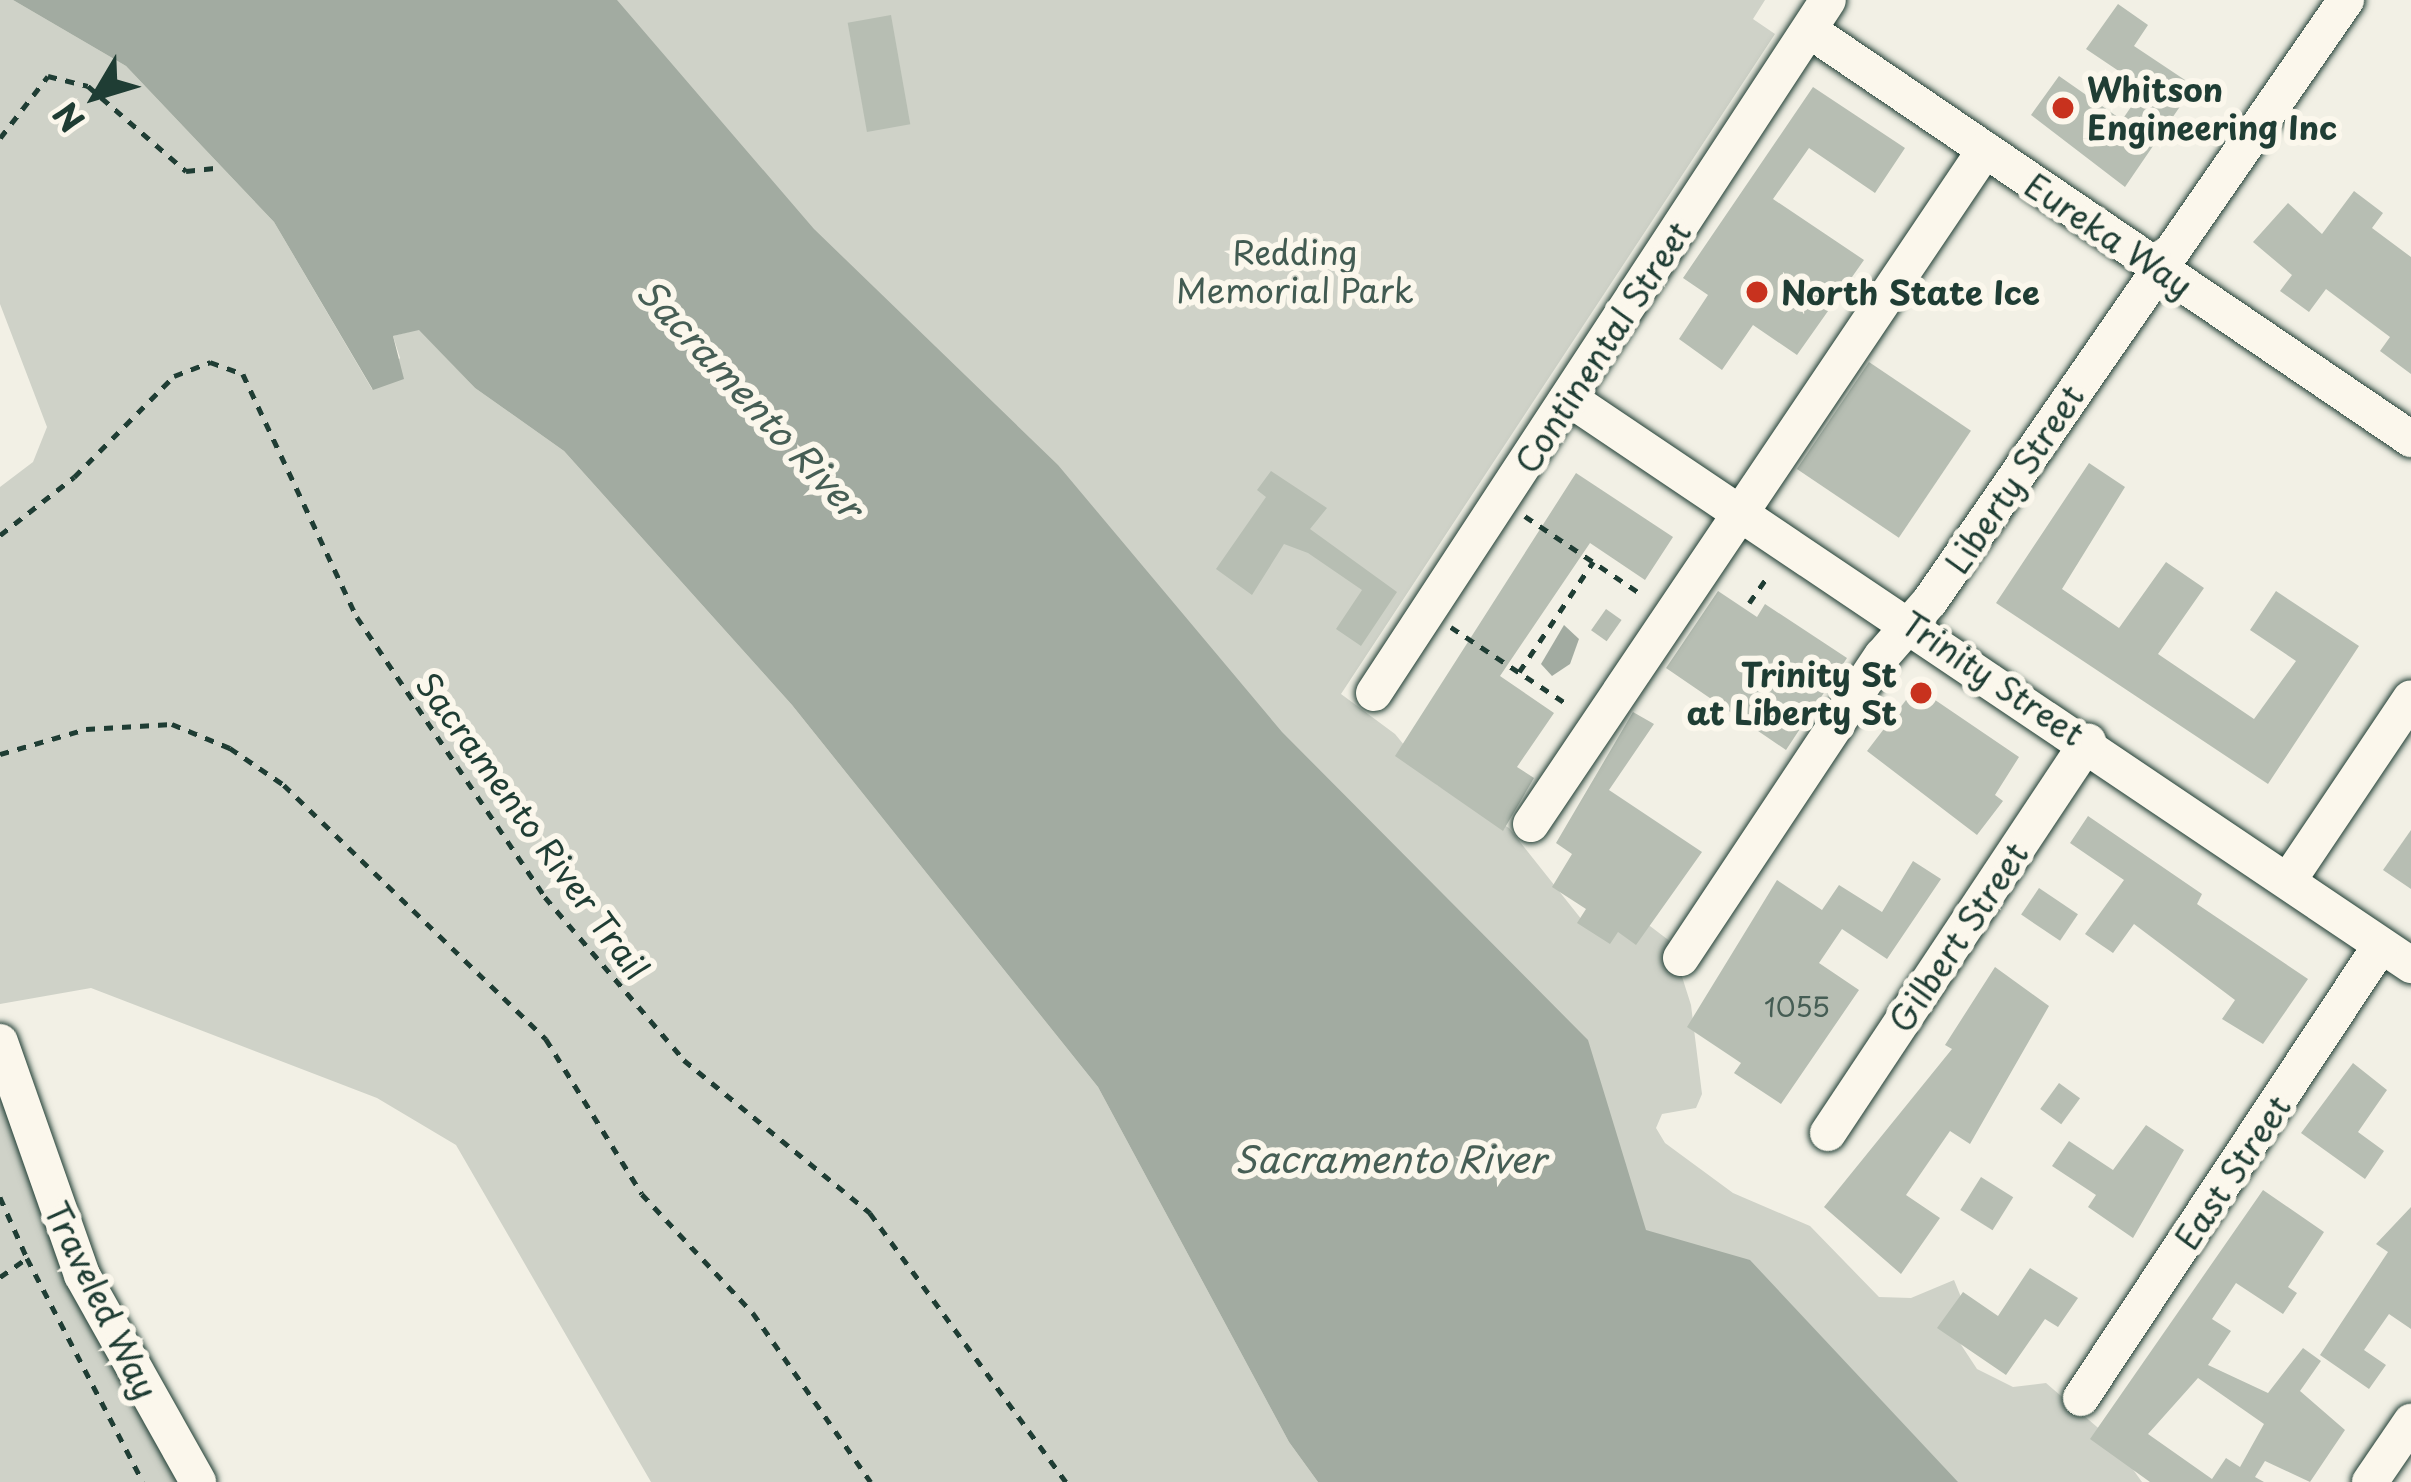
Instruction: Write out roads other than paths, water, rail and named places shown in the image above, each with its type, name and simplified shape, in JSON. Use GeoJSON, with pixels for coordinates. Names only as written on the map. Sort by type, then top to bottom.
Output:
{"type":"FeatureCollection","features":[{"type":"Feature","properties":{"kind":"street","name":"Liberty Street"},"geometry":{"type":"LineString","coordinates":[[1681,958],[2346,0]]}},
{"type":"Feature","properties":{"kind":"street","name":"Eureka Way"},"geometry":{"type":"LineString","coordinates":[[1818,15],[1985,150],[2411,439]]}},
{"type":"Feature","properties":{"kind":"street","name":"Continental Street"},"geometry":{"type":"LineString","coordinates":[[1374,694],[1818,15]]}},
{"type":"Feature","properties":{"kind":"street"},"geometry":{"type":"LineString","coordinates":[[1531,824],[1985,150]]}},
{"type":"Feature","properties":{"kind":"street","name":"Trinity Street"},"geometry":{"type":"LineString","coordinates":[[1570,399],[1912,623],[2396,955]]}},
{"type":"Feature","properties":{"kind":"street"},"geometry":{"type":"LineString","coordinates":[[2288,880],[2411,698]]}},
{"type":"Feature","properties":{"kind":"street","name":"Gilbert Street"},"geometry":{"type":"LineString","coordinates":[[1828,1133],[2088,742]]}},
{"type":"Feature","properties":{"kind":"street","name":"East Street"},"geometry":{"type":"LineString","coordinates":[[2080,1399],[2396,955]]}},
{"type":"Feature","properties":{"kind":"street","name":"Traveled Way"},"geometry":{"type":"LineString","coordinates":[[0,1042],[82,1275],[198,1482]]}},
{"type":"Feature","properties":{"kind":"street"},"geometry":{"type":"LineString","coordinates":[[2371,1482],[2411,1422]]}},
{"type":"Feature","properties":{"kind":"water","name":"Sacramento River"},"geometry":{"type":"Polygon","coordinates":[[[13,0],[617,0],[814,229],[1058,465],[1282,732],[1588,1040],[1646,1230],[1750,1260],[1958,1482],[1318,1482],[1289,1442],[1098,1087],[792,705],[564,451],[475,388],[419,330],[393,336],[404,379],[373,390],[274,222],[126,66],[13,0]]]}},
{"type":"Feature","properties":{"kind":"water"},"geometry":{"type":"Polygon","coordinates":[[[1564,625],[1579,639],[1570,664],[1552,676],[1541,664],[1564,625]]]}},
{"type":"Feature","properties":{"kind":"place","name":"Whitson Engineering Inc"},"geometry":{"type":"Point","coordinates":[2063,108]}},
{"type":"Feature","properties":{"kind":"place","name":"North State Ice"},"geometry":{"type":"Point","coordinates":[1757,292]}},
{"type":"Feature","properties":{"kind":"place","name":"Trinity St at Liberty St"},"geometry":{"type":"Point","coordinates":[1921,693]}},
{"type":"Feature","properties":{"kind":"park label","name":"Redding Memorial Park"},"geometry":{"type":"Point","coordinates":[1295,271]}}]}
